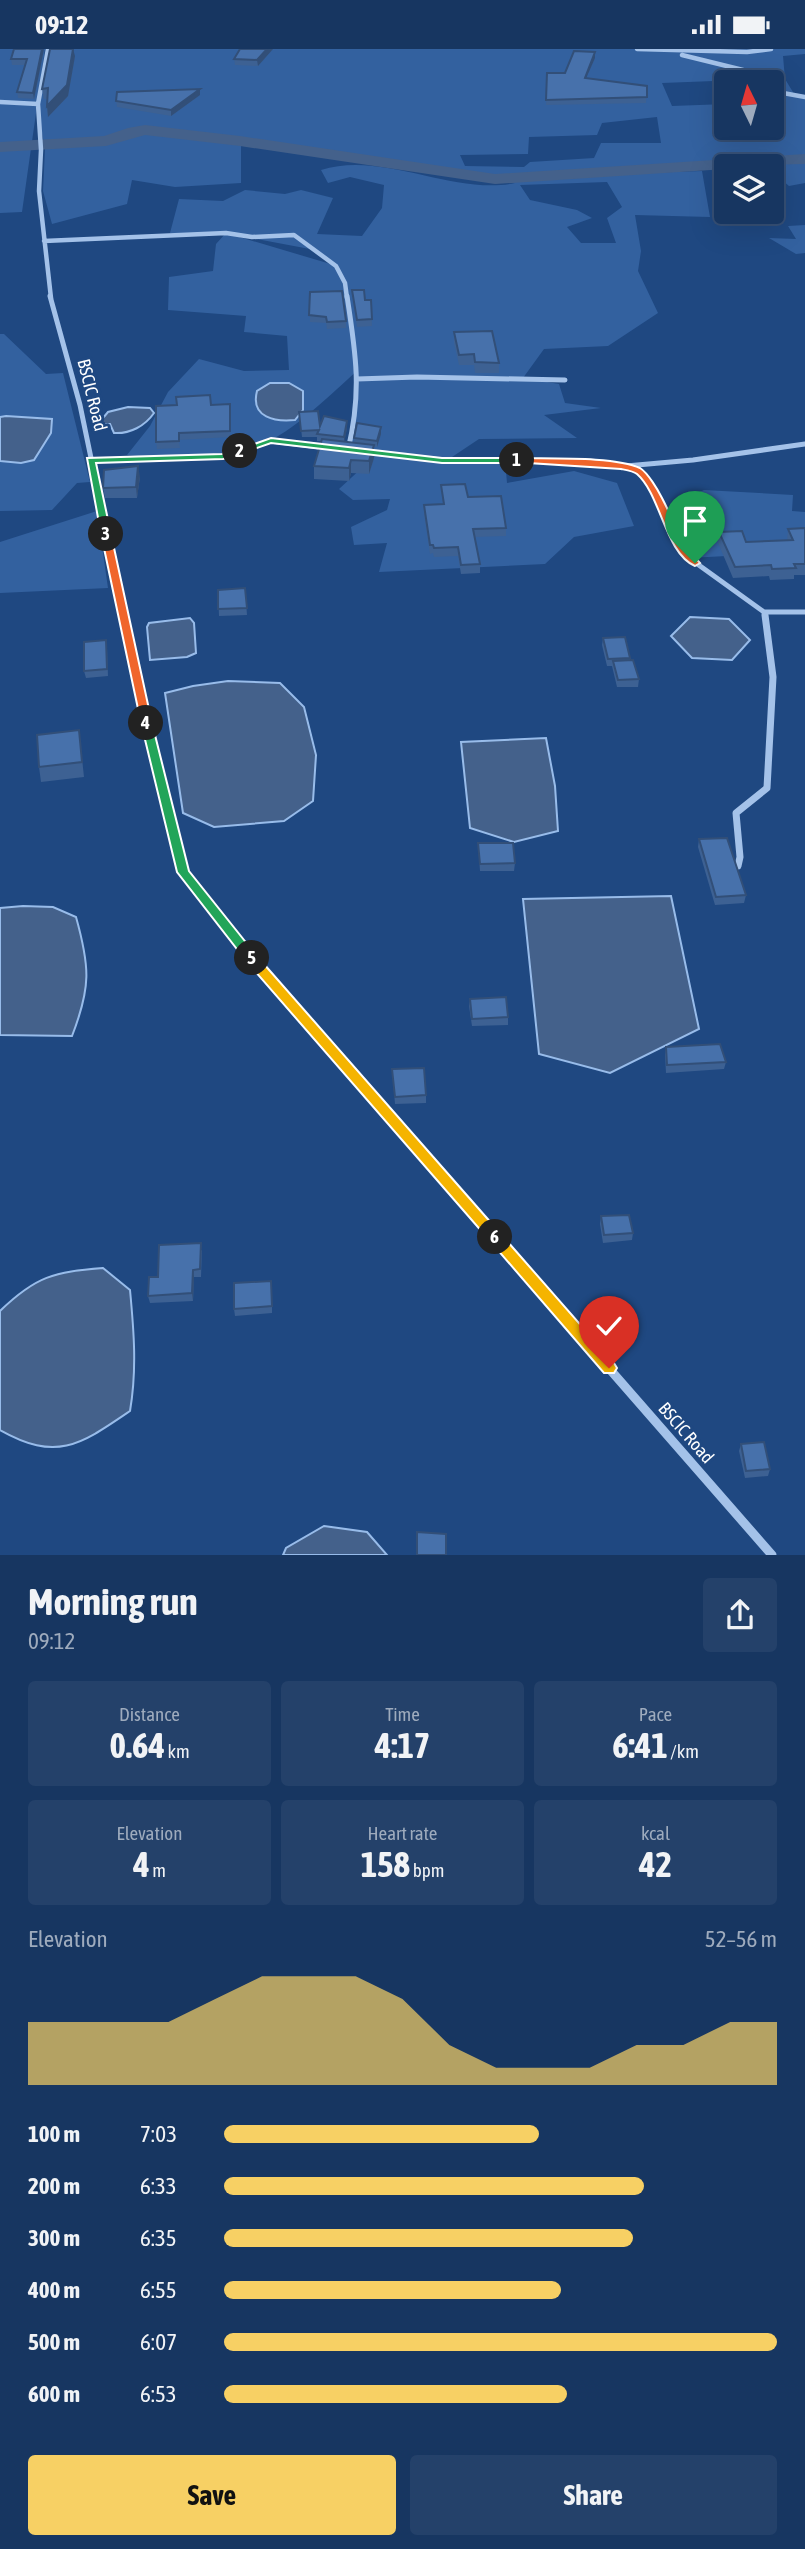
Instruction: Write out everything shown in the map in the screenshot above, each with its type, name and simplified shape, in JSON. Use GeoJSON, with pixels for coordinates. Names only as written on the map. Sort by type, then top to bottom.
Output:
{"type":"FeatureCollection","features":[{"type":"Feature","properties":{"kind":"street","name":"BSCIC Road"},"geometry":{"type":"LineString","coordinates":[[48,49],[38,104],[41,150],[39,191],[51,302],[80,405],[155,767],[183,872],[232,936],[772,1555]]}},
{"type":"Feature","properties":{"kind":"street"},"geometry":{"type":"LineString","coordinates":[[638,49],[747,53],[771,49]]}},
{"type":"Feature","properties":{"kind":"street"},"geometry":{"type":"LineString","coordinates":[[668,51],[743,70]]}},
{"type":"Feature","properties":{"kind":"street"},"geometry":{"type":"LineString","coordinates":[[784,93],[805,97]]}},
{"type":"Feature","properties":{"kind":"street"},"geometry":{"type":"LineString","coordinates":[[0,102],[38,104]]}},
{"type":"Feature","properties":{"kind":"street"},"geometry":{"type":"LineString","coordinates":[[44,241],[226,233],[252,237],[294,235],[336,266],[345,283],[356,349],[357,379],[356,417],[348,450]]}},
{"type":"Feature","properties":{"kind":"street"},"geometry":{"type":"LineString","coordinates":[[357,379],[417,377],[565,380]]}},
{"type":"Feature","properties":{"kind":"street"},"geometry":{"type":"LineString","coordinates":[[90,460],[223,457],[271,441],[442,460],[523,460],[622,466],[693,460],[805,444]]}},
{"type":"Feature","properties":{"kind":"street"},"geometry":{"type":"LineString","coordinates":[[622,466],[639,471],[657,496],[666,519],[689,558],[764,612],[805,612]]}},
{"type":"Feature","properties":{"kind":"street"},"geometry":{"type":"LineString","coordinates":[[738,866],[740,857],[736,813],[766,788],[771,681],[769,628],[764,612]]}},
{"type":"Feature","properties":{"kind":"shaded area"},"geometry":{"type":"Polygon","coordinates":[[[0,49],[45,49],[39,93],[48,49],[805,49],[805,54],[783,56],[785,79],[796,97],[805,99],[805,183],[789,186],[784,182],[784,154],[714,154],[714,169],[707,165],[529,177],[702,171],[710,217],[635,215],[641,251],[638,271],[658,313],[608,346],[544,349],[523,378],[559,384],[565,403],[601,408],[544,415],[577,438],[479,439],[452,457],[505,460],[507,483],[574,471],[617,483],[634,526],[574,537],[545,564],[379,572],[387,543],[354,545],[351,527],[387,510],[390,499],[353,500],[339,489],[377,454],[348,450],[357,371],[291,428],[252,448],[199,458],[127,455],[150,426],[168,392],[199,359],[244,371],[289,370],[287,336],[244,332],[246,316],[168,310],[169,277],[213,271],[216,244],[225,234],[170,233],[179,199],[223,201],[245,190],[285,194],[301,190],[333,198],[317,234],[362,236],[382,208],[384,185],[350,177],[328,183],[321,170],[344,165],[368,165],[468,184],[515,183],[241,141],[241,183],[175,187],[132,180],[127,204],[52,224],[43,191],[45,149],[37,106],[22,212],[0,213],[0,49]],[[657,117],[602,123],[597,135],[529,137],[528,154],[460,155],[465,166],[524,167],[530,162],[594,158],[601,143],[661,143],[657,117]],[[607,182],[520,185],[530,200],[577,210],[592,218],[567,227],[581,243],[616,243],[607,218],[622,207],[607,182]],[[236,236],[334,265],[315,250],[236,236]]]}},
{"type":"Feature","properties":{"kind":"shaded area"},"geometry":{"type":"Polygon","coordinates":[[[805,225],[805,253],[796,254],[769,238],[796,239],[788,226],[805,225]]]}},
{"type":"Feature","properties":{"kind":"shaded area"},"geometry":{"type":"Polygon","coordinates":[[[0,334],[4,334],[46,374],[63,373],[90,482],[77,483],[52,510],[0,511],[0,334]]]}},
{"type":"Feature","properties":{"kind":"shaded area"},"geometry":{"type":"Polygon","coordinates":[[[270,383],[289,383],[303,391],[303,410],[295,420],[273,419],[261,413],[257,407],[257,391],[270,383]]]}},
{"type":"Feature","properties":{"kind":"shaded area"},"geometry":{"type":"Polygon","coordinates":[[[128,407],[150,408],[154,413],[142,425],[126,432],[114,433],[110,424],[98,424],[108,412],[128,407]]]}},
{"type":"Feature","properties":{"kind":"shaded area"},"geometry":{"type":"Polygon","coordinates":[[[0,417],[52,419],[51,433],[34,460],[21,463],[0,461],[0,417]]]}},
{"type":"Feature","properties":{"kind":"shaded area"},"geometry":{"type":"Polygon","coordinates":[[[704,490],[793,495],[792,511],[805,512],[805,552],[689,558],[666,519],[675,503],[704,490]]]}},
{"type":"Feature","properties":{"kind":"shaded area"},"geometry":{"type":"Polygon","coordinates":[[[97,511],[108,588],[0,593],[0,542],[97,511]]]}},
{"type":"Feature","properties":{"kind":"shaded area"},"geometry":{"type":"Polygon","coordinates":[[[690,617],[729,619],[750,640],[732,660],[692,658],[671,636],[690,617]]]}},
{"type":"Feature","properties":{"kind":"shaded area"},"geometry":{"type":"Polygon","coordinates":[[[190,618],[194,623],[196,653],[187,657],[150,660],[147,627],[149,623],[190,618]]]}},
{"type":"Feature","properties":{"kind":"shaded area"},"geometry":{"type":"Polygon","coordinates":[[[228,681],[280,683],[304,707],[316,755],[313,801],[284,821],[214,827],[183,813],[165,693],[228,681]]]}},
{"type":"Feature","properties":{"kind":"shaded area"},"geometry":{"type":"Polygon","coordinates":[[[546,738],[555,786],[558,831],[514,842],[470,828],[461,742],[546,738]]]}},
{"type":"Feature","properties":{"kind":"shaded area"},"geometry":{"type":"Polygon","coordinates":[[[671,896],[699,1029],[610,1073],[539,1054],[523,899],[671,896]]]}},
{"type":"Feature","properties":{"kind":"shaded area"},"geometry":{"type":"Polygon","coordinates":[[[53,907],[76,917],[84,950],[86,977],[83,1004],[72,1036],[0,1035],[0,908],[53,907]]]}},
{"type":"Feature","properties":{"kind":"shaded area"},"geometry":{"type":"Polygon","coordinates":[[[103,1268],[130,1290],[134,1366],[130,1411],[97,1433],[68,1445],[37,1445],[0,1430],[0,1311],[35,1283],[71,1271],[103,1268]]]}},
{"type":"Feature","properties":{"kind":"shaded area"},"geometry":{"type":"Polygon","coordinates":[[[324,1526],[367,1532],[387,1555],[283,1555],[286,1548],[324,1526]]]}},
{"type":"Feature","properties":{"kind":"building"},"geometry":{"type":"Polygon","coordinates":[[[14,49],[42,49],[33,93],[17,92],[27,59],[11,59],[14,49]]]}},
{"type":"Feature","properties":{"kind":"building"},"geometry":{"type":"Polygon","coordinates":[[[50,49],[73,49],[67,85],[47,106],[48,88],[42,89],[50,49]]]}},
{"type":"Feature","properties":{"kind":"building"},"geometry":{"type":"Polygon","coordinates":[[[240,49],[267,49],[257,60],[234,59],[240,49]]]}},
{"type":"Feature","properties":{"kind":"building"},"geometry":{"type":"Polygon","coordinates":[[[574,51],[595,52],[585,78],[647,86],[647,97],[546,100],[547,73],[565,73],[574,51]]]}},
{"type":"Feature","properties":{"kind":"building"},"geometry":{"type":"Polygon","coordinates":[[[200,89],[171,110],[116,101],[117,92],[200,89]]]}},
{"type":"Feature","properties":{"kind":"building"},"geometry":{"type":"Polygon","coordinates":[[[352,290],[364,290],[365,300],[371,300],[372,319],[357,320],[352,290]]]}},
{"type":"Feature","properties":{"kind":"building"},"geometry":{"type":"Polygon","coordinates":[[[342,291],[346,321],[327,322],[326,317],[309,315],[310,292],[342,291]]]}},
{"type":"Feature","properties":{"kind":"building"},"geometry":{"type":"Polygon","coordinates":[[[492,331],[499,363],[475,362],[474,354],[459,355],[454,332],[492,331]]]}},
{"type":"Feature","properties":{"kind":"building"},"geometry":{"type":"Polygon","coordinates":[[[210,395],[211,405],[230,404],[230,431],[179,433],[179,441],[156,442],[156,406],[177,405],[176,397],[210,395]]]}},
{"type":"Feature","properties":{"kind":"building"},"geometry":{"type":"Polygon","coordinates":[[[318,411],[320,426],[324,416],[347,421],[344,437],[317,434],[319,430],[301,431],[299,412],[318,411]]]}},
{"type":"Feature","properties":{"kind":"building"},"geometry":{"type":"Polygon","coordinates":[[[357,423],[381,427],[377,441],[354,438],[357,423]]]}},
{"type":"Feature","properties":{"kind":"building"},"geometry":{"type":"Polygon","coordinates":[[[322,439],[374,445],[369,461],[351,460],[349,468],[314,466],[322,439]]]}},
{"type":"Feature","properties":{"kind":"building"},"geometry":{"type":"Polygon","coordinates":[[[138,466],[136,487],[103,488],[104,470],[138,466]]]}},
{"type":"Feature","properties":{"kind":"building"},"geometry":{"type":"Polygon","coordinates":[[[465,484],[468,497],[501,496],[506,528],[473,529],[480,564],[461,565],[458,547],[434,548],[430,545],[424,505],[444,504],[441,485],[465,484]]]}},
{"type":"Feature","properties":{"kind":"building"},"geometry":{"type":"Polygon","coordinates":[[[805,528],[805,564],[794,564],[796,568],[772,569],[771,565],[735,567],[719,532],[742,531],[746,542],[793,540],[788,529],[805,528]]]}},
{"type":"Feature","properties":{"kind":"building"},"geometry":{"type":"Polygon","coordinates":[[[245,588],[247,608],[218,609],[218,590],[245,588]]]}},
{"type":"Feature","properties":{"kind":"building"},"geometry":{"type":"Polygon","coordinates":[[[625,637],[630,658],[608,659],[603,638],[625,637]]]}},
{"type":"Feature","properties":{"kind":"building"},"geometry":{"type":"Polygon","coordinates":[[[106,640],[107,669],[84,671],[84,642],[106,640]]]}},
{"type":"Feature","properties":{"kind":"building"},"geometry":{"type":"Polygon","coordinates":[[[633,660],[639,679],[618,680],[613,661],[633,660]]]}},
{"type":"Feature","properties":{"kind":"building"},"geometry":{"type":"Polygon","coordinates":[[[79,730],[82,762],[39,767],[37,735],[79,730]]]}},
{"type":"Feature","properties":{"kind":"building"},"geometry":{"type":"Polygon","coordinates":[[[727,838],[746,895],[716,897],[699,839],[727,838]]]}},
{"type":"Feature","properties":{"kind":"building"},"geometry":{"type":"Polygon","coordinates":[[[478,843],[513,843],[515,863],[480,864],[478,843]]]}},
{"type":"Feature","properties":{"kind":"building"},"geometry":{"type":"Polygon","coordinates":[[[506,997],[508,1017],[472,1019],[470,999],[506,997]]]}},
{"type":"Feature","properties":{"kind":"building"},"geometry":{"type":"Polygon","coordinates":[[[720,1044],[726,1062],[667,1065],[666,1047],[720,1044]]]}},
{"type":"Feature","properties":{"kind":"building"},"geometry":{"type":"Polygon","coordinates":[[[424,1068],[426,1095],[395,1097],[392,1069],[424,1068]]]}},
{"type":"Feature","properties":{"kind":"building"},"geometry":{"type":"Polygon","coordinates":[[[629,1215],[633,1233],[604,1235],[601,1216],[629,1215]]]}},
{"type":"Feature","properties":{"kind":"building"},"geometry":{"type":"Polygon","coordinates":[[[201,1243],[200,1269],[193,1270],[192,1293],[148,1296],[149,1277],[158,1277],[159,1245],[201,1243]]]}},
{"type":"Feature","properties":{"kind":"building"},"geometry":{"type":"Polygon","coordinates":[[[271,1281],[272,1306],[234,1309],[234,1283],[271,1281]]]}},
{"type":"Feature","properties":{"kind":"building"},"geometry":{"type":"Polygon","coordinates":[[[764,1442],[770,1469],[746,1471],[741,1444],[764,1442]]]}},
{"type":"Feature","properties":{"kind":"building"},"geometry":{"type":"Polygon","coordinates":[[[417,1532],[446,1534],[446,1555],[417,1555],[417,1532]]]}},
{"type":"Feature","properties":{"kind":"waterway"},"geometry":{"type":"LineString","coordinates":[[0,147],[106,141],[133,131],[145,130],[240,141],[495,179],[805,159]]}},
{"type":"Feature","properties":{"kind":"route"},"geometry":{"type":"LineString","coordinates":[[609,1368],[232,936],[183,872],[155,767],[122,600],[90,460],[223,457],[271,441],[442,460],[523,460],[622,466],[639,471],[657,496],[666,519],[689,558],[695,563]]}}]}
